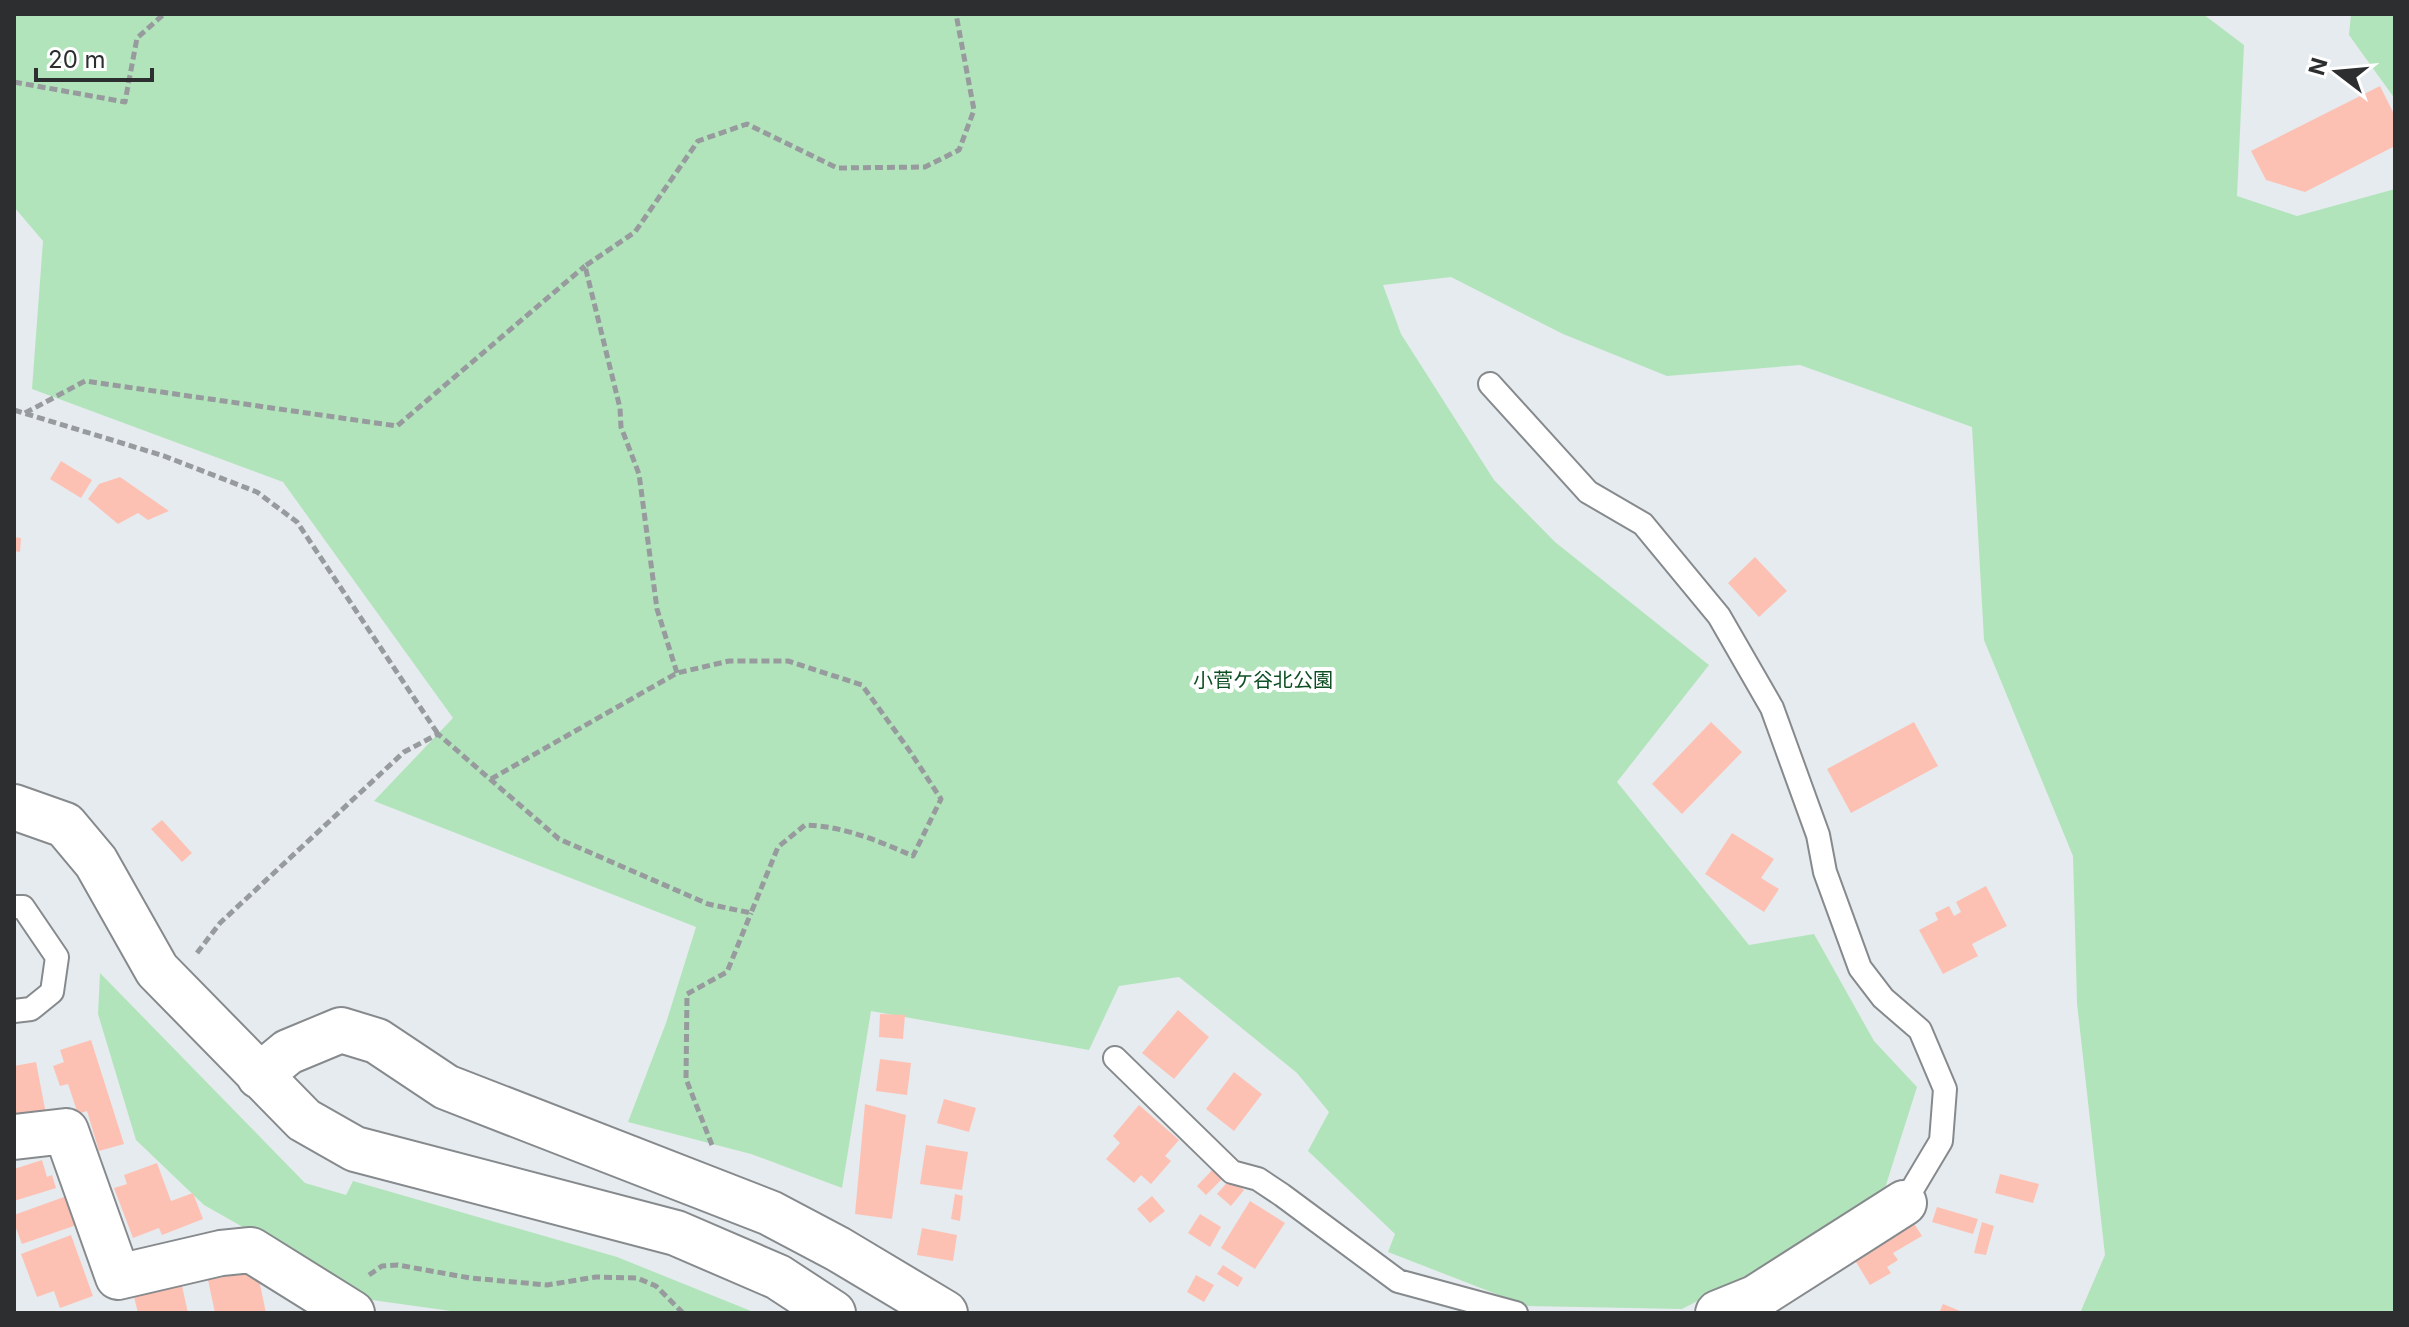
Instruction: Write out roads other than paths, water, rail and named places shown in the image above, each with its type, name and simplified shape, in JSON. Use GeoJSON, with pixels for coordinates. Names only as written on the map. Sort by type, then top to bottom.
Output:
{"type":"FeatureCollection","features":[{"type":"Feature","properties":{"kind":"street"},"geometry":{"type":"LineString","coordinates":[[14,807],[65,825],[96,862],[157,970],[304,1120],[355,1149],[676,1233],[778,1277],[833,1313]]}},
{"type":"Feature","properties":{"kind":"street"},"geometry":{"type":"LineString","coordinates":[[259,1076],[288,1052],[341,1030],[377,1041],[446,1087],[770,1213],[838,1249],[945,1313]]}},
{"type":"Feature","properties":{"kind":"street"},"geometry":{"type":"LineString","coordinates":[[14,1137],[66,1131],[118,1277],[221,1253],[251,1250],[349,1311]]}},
{"type":"Feature","properties":{"kind":"street"},"geometry":{"type":"LineString","coordinates":[[1718,1313],[1755,1298],[1904,1203]]}},
{"type":"Feature","properties":{"kind":"lane"},"geometry":{"type":"LineString","coordinates":[[1490,384],[1588,492],[1643,524],[1719,616],[1772,708],[1818,835],[1825,872],[1860,968],[1883,998],[1920,1030],[1945,1089],[1941,1141],[1904,1203]]}},
{"type":"Feature","properties":{"kind":"lane"},"geometry":{"type":"LineString","coordinates":[[14,907],[23,907],[57,957],[52,992],[31,1009],[14,1011]]}},
{"type":"Feature","properties":{"kind":"lane"},"geometry":{"type":"LineString","coordinates":[[1115,1058],[1232,1172],[1258,1179],[1398,1281],[1516,1313]]}},
{"type":"Feature","properties":{"kind":"park label","name":"小菅ケ谷北公園"},"geometry":{"type":"Point","coordinates":[1263,680]}}]}
